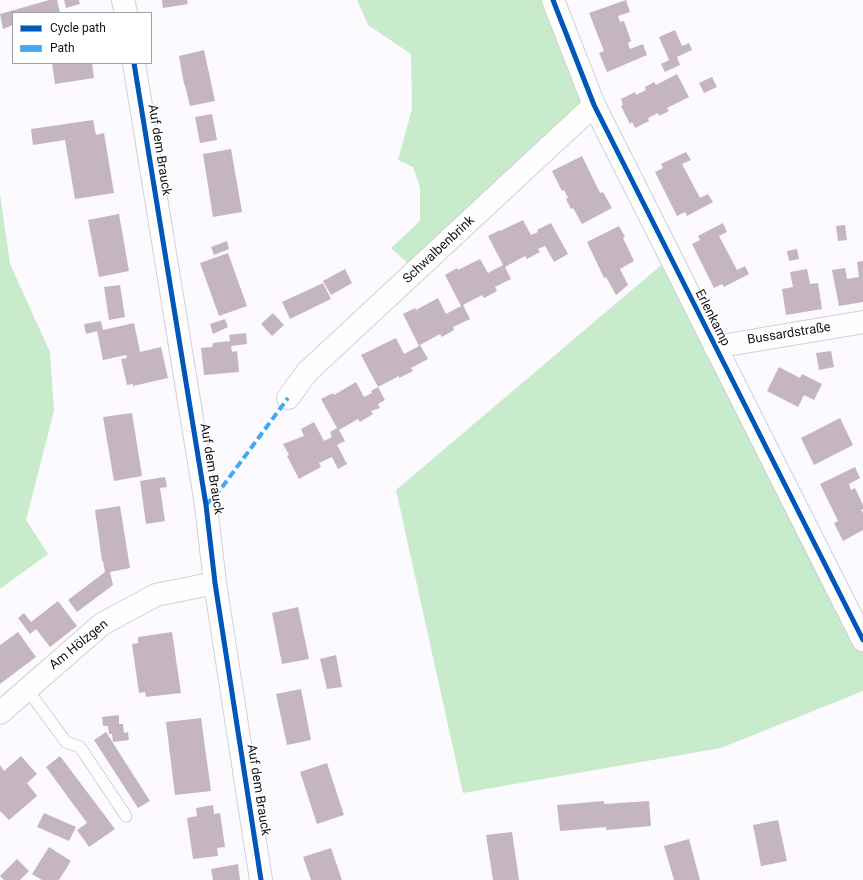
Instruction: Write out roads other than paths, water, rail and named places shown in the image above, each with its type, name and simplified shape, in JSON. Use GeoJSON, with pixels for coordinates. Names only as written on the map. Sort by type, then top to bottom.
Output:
{"type":"FeatureCollection","features":[{"type":"Feature","properties":{"kind":"street"},"geometry":{"type":"LineString","coordinates":[[123,0],[126,12]]}},
{"type":"Feature","properties":{"kind":"street","name":"Erlenkamp"},"geometry":{"type":"LineString","coordinates":[[553,0],[594,105],[863,640]]}},
{"type":"Feature","properties":{"kind":"street","name":"Auf dem Brauck"},"geometry":{"type":"LineString","coordinates":[[134,64],[206,505],[215,583],[261,880]]}},
{"type":"Feature","properties":{"kind":"street","name":"Schwalbenbrink"},"geometry":{"type":"LineString","coordinates":[[288,398],[307,372],[594,105]]}},
{"type":"Feature","properties":{"kind":"street","name":"Bussardstraße"},"geometry":{"type":"LineString","coordinates":[[715,347],[863,322]]}},
{"type":"Feature","properties":{"kind":"street","name":"Am Hölzgen"},"geometry":{"type":"LineString","coordinates":[[0,713],[102,624],[156,595],[215,583]]}},
{"type":"Feature","properties":{"kind":"lane"},"geometry":{"type":"LineString","coordinates":[[27,689],[66,742],[80,747],[126,816]]}}]}
